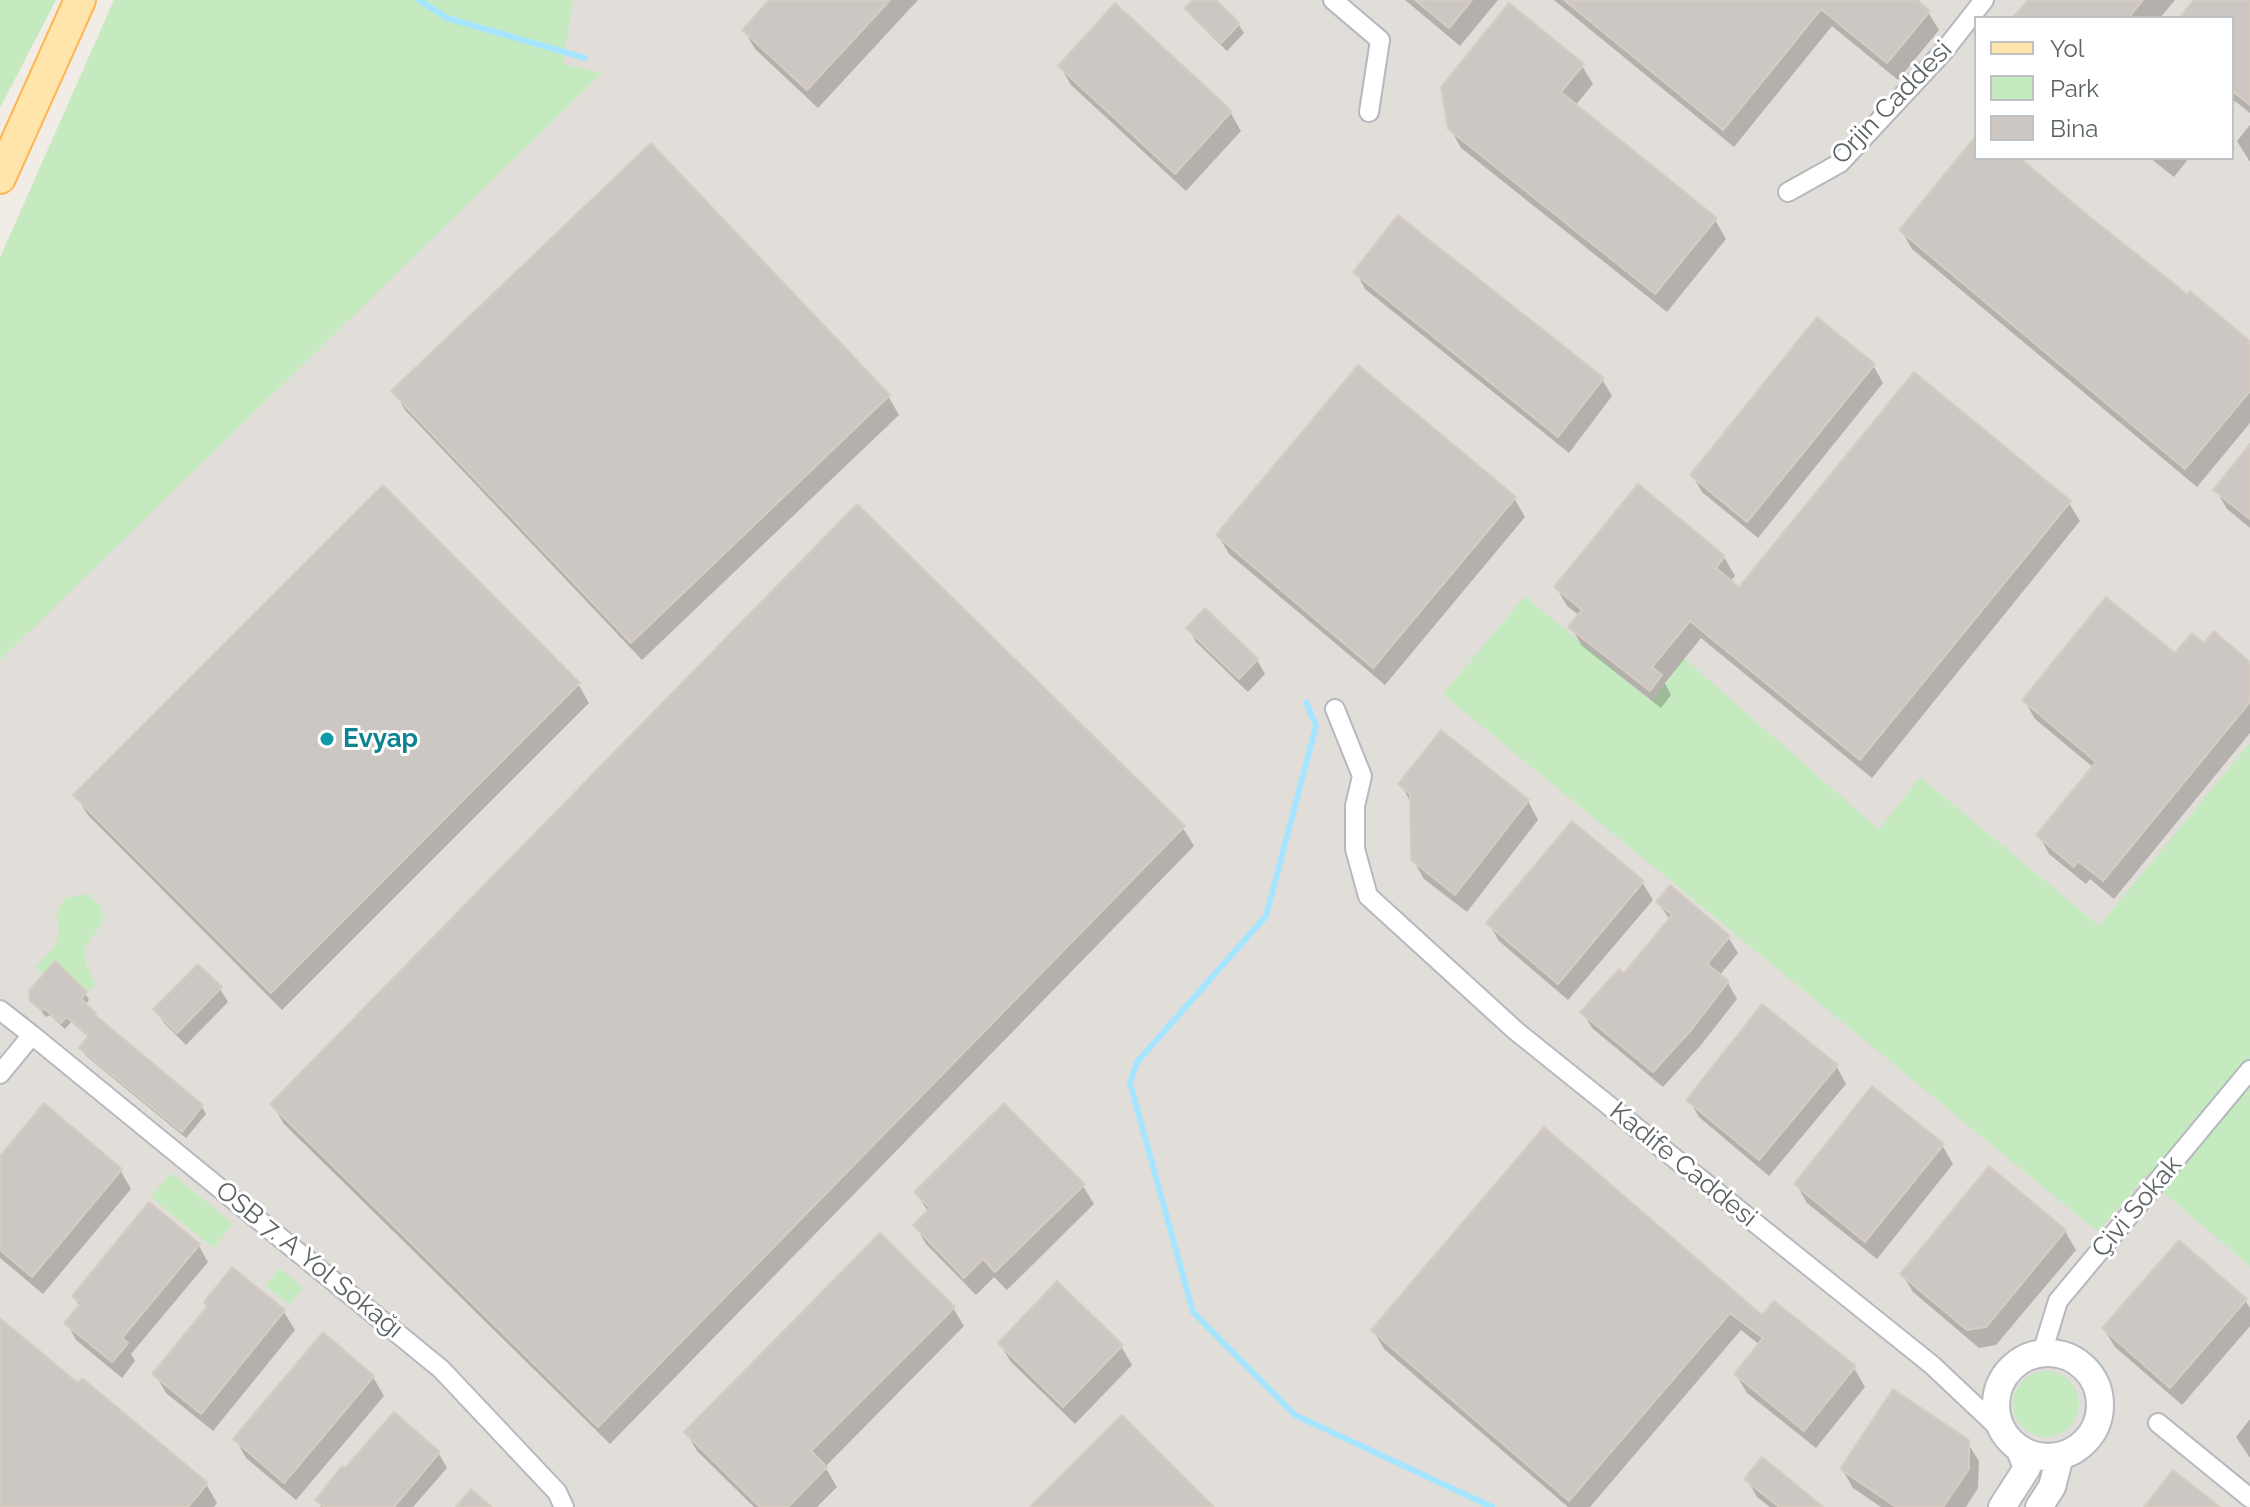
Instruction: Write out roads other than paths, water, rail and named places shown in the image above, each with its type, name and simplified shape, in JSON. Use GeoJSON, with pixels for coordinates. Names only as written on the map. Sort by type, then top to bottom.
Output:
{"type":"FeatureCollection","features":[{"type":"Feature","properties":{"kind":"main road"},"geometry":{"type":"LineString","coordinates":[[0,178],[80,0]]}},
{"type":"Feature","properties":{"kind":"street"},"geometry":{"type":"LineString","coordinates":[[1333,0],[1380,40],[1369,112]]}},
{"type":"Feature","properties":{"kind":"street","name":"Orjin Caddesi"},"geometry":{"type":"LineString","coordinates":[[1788,192],[1840,163],[1944,51],[1984,0]]}},
{"type":"Feature","properties":{"kind":"street","name":"Kadife Caddesi"},"geometry":{"type":"LineString","coordinates":[[1335,709],[1362,776],[1355,806],[1355,849],[1368,896],[1516,1031],[1932,1365],[2001,1430]]}},
{"type":"Feature","properties":{"kind":"street","name":"OSB 7. A Yol Sokağı"},"geometry":{"type":"LineString","coordinates":[[0,1010],[441,1369],[557,1492],[564,1507]]}},
{"type":"Feature","properties":{"kind":"street"},"geometry":{"type":"LineString","coordinates":[[0,1074],[32,1035]]}},
{"type":"Feature","properties":{"kind":"street","name":"Çivi Sokak"},"geometry":{"type":"LineString","coordinates":[[2042,1353],[2058,1301],[2250,1070]]}},
{"type":"Feature","properties":{"kind":"street"},"geometry":{"type":"LineString","coordinates":[[2002,1507],[2027,1468],[2020,1450],[2001,1430],[1996,1414],[1996,1397],[2001,1380],[2011,1367],[2025,1357],[2042,1353],[2059,1354],[2075,1361],[2088,1372],[2098,1396],[2097,1422],[2089,1438],[2076,1449],[2060,1456],[2039,1457],[2020,1450]]}},
{"type":"Feature","properties":{"kind":"street"},"geometry":{"type":"LineString","coordinates":[[2158,1423],[2250,1498]]}},
{"type":"Feature","properties":{"kind":"street"},"geometry":{"type":"LineString","coordinates":[[2039,1507],[2052,1487],[2060,1456]]}},
{"type":"Feature","properties":{"kind":"waterway"},"geometry":{"type":"LineString","coordinates":[[419,0],[447,18],[585,58]]}},
{"type":"Feature","properties":{"kind":"waterway"},"geometry":{"type":"LineString","coordinates":[[1306,702],[1316,726],[1266,916],[1137,1062],[1130,1083],[1193,1312],[1295,1415],[1492,1507]]}},
{"type":"Feature","properties":{"kind":"place","name":"Evyap"},"geometry":{"type":"Point","coordinates":[327,739]}}]}
